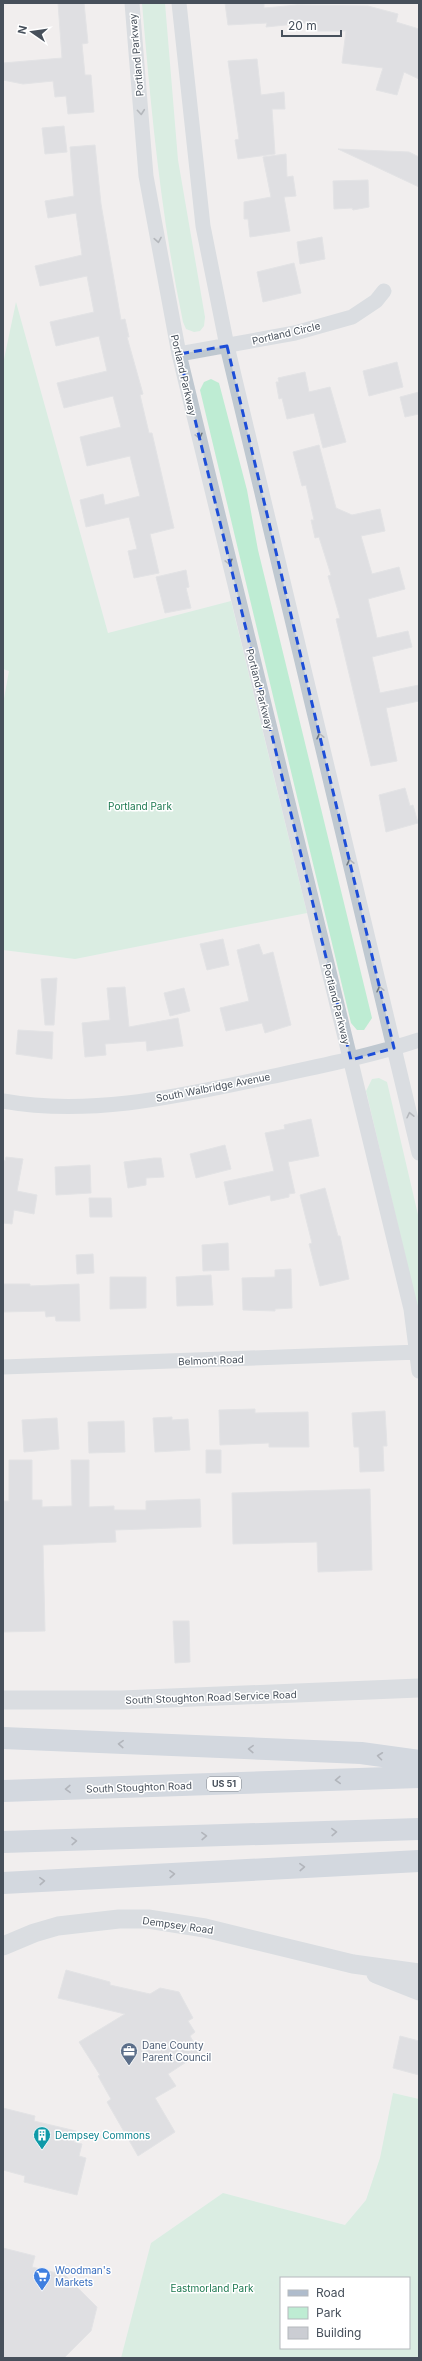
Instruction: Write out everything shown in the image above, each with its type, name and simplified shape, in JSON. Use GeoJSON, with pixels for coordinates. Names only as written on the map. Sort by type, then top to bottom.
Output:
{"type":"FeatureCollection","features":[{"type":"Feature","properties":{"kind":"main road"},"geometry":{"type":"LineString","coordinates":[[3,1738],[361,1754],[419,1761]]}},
{"type":"Feature","properties":{"kind":"main road","name":"South Stoughton Road"},"geometry":{"type":"LineString","coordinates":[[3,1791],[419,1777]]}},
{"type":"Feature","properties":{"kind":"main road"},"geometry":{"type":"LineString","coordinates":[[3,1842],[419,1829]]}},
{"type":"Feature","properties":{"kind":"main road"},"geometry":{"type":"LineString","coordinates":[[3,1883],[419,1861]]}},
{"type":"Feature","properties":{"kind":"street","name":"Portland Parkway"},"geometry":{"type":"LineString","coordinates":[[132,3],[146,176],[179,354],[411,1309],[418,1352],[419,1371]]}},
{"type":"Feature","properties":{"kind":"street"},"geometry":{"type":"LineString","coordinates":[[180,3],[203,226],[227,346],[419,1153]]}},
{"type":"Feature","properties":{"kind":"street","name":"Portland Circle"},"geometry":{"type":"LineString","coordinates":[[179,354],[295,333],[352,317],[376,301],[384,291]]}},
{"type":"Feature","properties":{"kind":"street","name":"South Walbridge Avenue"},"geometry":{"type":"LineString","coordinates":[[3,1101],[24,1105],[87,1107],[189,1094],[350,1060],[419,1040]]}},
{"type":"Feature","properties":{"kind":"street","name":"Belmont Road"},"geometry":{"type":"LineString","coordinates":[[3,1367],[418,1352]]}},
{"type":"Feature","properties":{"kind":"street","name":"South Stoughton Road Service Road"},"geometry":{"type":"LineString","coordinates":[[3,1700],[121,1700],[419,1688]]}},
{"type":"Feature","properties":{"kind":"street","name":"Dempsey Road"},"geometry":{"type":"LineString","coordinates":[[3,1946],[34,1933],[58,1926],[119,1919],[148,1919],[205,1928],[353,1964],[419,1973]]}},
{"type":"Feature","properties":{"kind":"street","name":"Dempsey Road"},"geometry":{"type":"LineString","coordinates":[[353,1964],[419,1991]]}},
{"type":"Feature","properties":{"kind":"highlighted area"},"geometry":{"type":"Polygon","coordinates":[[[227,346],[394,1048],[351,1060],[179,354],[227,346]]]}},
{"type":"Feature","properties":{"kind":"green space"},"geometry":{"type":"Polygon","coordinates":[[[142,3],[165,3],[178,160],[205,317],[204,326],[200,331],[194,332],[186,329],[183,322],[175,282],[158,163],[142,3]]]}},
{"type":"Feature","properties":{"kind":"green space","name":"Portland Park"},"geometry":{"type":"Polygon","coordinates":[[[16,302],[108,633],[231,601],[307,913],[75,959],[3,950],[3,704],[9,671],[3,669],[3,364],[16,302]]]}},
{"type":"Feature","properties":{"kind":"green space"},"geometry":{"type":"Polygon","coordinates":[[[211,379],[219,383],[247,490],[258,550],[372,1018],[364,1030],[357,1030],[351,1023],[200,390],[204,382],[211,379]]]}},
{"type":"Feature","properties":{"kind":"green space"},"geometry":{"type":"Polygon","coordinates":[[[379,1078],[387,1082],[419,1219],[419,1314],[366,1091],[372,1079],[379,1078]]]}},
{"type":"Feature","properties":{"kind":"green space","name":"Eastmorland Park"},"geometry":{"type":"Polygon","coordinates":[[[393,2093],[419,2099],[419,2358],[121,2358],[151,2243],[223,2193],[345,2225],[366,2200],[380,2158],[393,2093]]]}},
{"type":"Feature","properties":{"kind":"building"},"geometry":{"type":"Polygon","coordinates":[[[58,3],[84,3],[88,43],[82,44],[85,75],[91,75],[94,112],[68,114],[66,96],[55,97],[53,81],[23,84],[3,80],[3,63],[62,58],[58,3]]]}},
{"type":"Feature","properties":{"kind":"building"},"geometry":{"type":"Polygon","coordinates":[[[225,3],[264,3],[264,8],[297,5],[368,6],[398,14],[396,22],[419,29],[419,79],[404,72],[397,95],[376,90],[383,68],[342,63],[346,31],[315,31],[315,22],[266,27],[267,23],[228,25],[225,3]]]}},
{"type":"Feature","properties":{"kind":"building"},"geometry":{"type":"Polygon","coordinates":[[[257,59],[261,95],[284,92],[285,109],[272,109],[275,154],[238,159],[235,140],[239,139],[228,61],[257,59]]]}},
{"type":"Feature","properties":{"kind":"building"},"geometry":{"type":"Polygon","coordinates":[[[64,126],[67,152],[45,154],[42,128],[64,126]]]}},
{"type":"Feature","properties":{"kind":"building"},"geometry":{"type":"Polygon","coordinates":[[[95,145],[101,204],[121,320],[125,319],[129,337],[127,337],[143,394],[140,395],[149,433],[152,433],[174,528],[150,534],[159,573],[134,578],[128,551],[137,549],[129,517],[86,527],[80,500],[103,494],[105,505],[140,496],[130,456],[87,466],[80,437],[121,427],[113,396],[64,408],[57,383],[107,371],[99,336],[56,346],[50,322],[94,312],[87,276],[40,286],[35,266],[82,255],[76,213],[48,218],[45,201],[74,196],[70,147],[95,145]]]}},
{"type":"Feature","properties":{"kind":"building"},"geometry":{"type":"Polygon","coordinates":[[[338,149],[409,152],[419,157],[419,187],[338,149]]]}},
{"type":"Feature","properties":{"kind":"building"},"geometry":{"type":"Polygon","coordinates":[[[286,154],[287,177],[293,176],[296,196],[284,197],[290,231],[250,237],[248,219],[244,219],[244,202],[271,197],[263,157],[286,154]]]}},
{"type":"Feature","properties":{"kind":"building"},"geometry":{"type":"Polygon","coordinates":[[[368,180],[369,207],[353,210],[352,208],[334,209],[333,181],[368,180]]]}},
{"type":"Feature","properties":{"kind":"building"},"geometry":{"type":"Polygon","coordinates":[[[322,237],[325,259],[300,264],[297,242],[322,237]]]}},
{"type":"Feature","properties":{"kind":"building"},"geometry":{"type":"Polygon","coordinates":[[[294,263],[301,293],[263,302],[257,272],[294,263]]]}},
{"type":"Feature","properties":{"kind":"building"},"geometry":{"type":"Polygon","coordinates":[[[397,362],[403,387],[369,396],[363,371],[397,362]]]}},
{"type":"Feature","properties":{"kind":"building"},"geometry":{"type":"Polygon","coordinates":[[[305,372],[309,392],[330,387],[346,442],[323,448],[314,413],[287,419],[282,398],[279,399],[276,382],[279,382],[278,378],[305,372]]]}},
{"type":"Feature","properties":{"kind":"building"},"geometry":{"type":"Polygon","coordinates":[[[419,392],[419,414],[405,417],[400,397],[419,392]]]}},
{"type":"Feature","properties":{"kind":"building"},"geometry":{"type":"Polygon","coordinates":[[[319,445],[336,508],[352,515],[380,509],[385,531],[361,536],[372,574],[399,567],[405,589],[368,599],[377,638],[408,631],[412,647],[372,657],[380,693],[419,685],[419,701],[386,708],[397,761],[371,766],[336,619],[340,618],[328,576],[331,575],[319,537],[315,538],[311,520],[314,520],[306,485],[302,486],[293,452],[319,445]]]}},
{"type":"Feature","properties":{"kind":"building"},"geometry":{"type":"Polygon","coordinates":[[[186,570],[189,587],[186,588],[191,608],[165,613],[156,577],[186,570]]]}},
{"type":"Feature","properties":{"kind":"building"},"geometry":{"type":"Polygon","coordinates":[[[405,788],[410,806],[413,805],[418,823],[386,832],[379,795],[405,788]]]}},
{"type":"Feature","properties":{"kind":"building"},"geometry":{"type":"Polygon","coordinates":[[[223,939],[229,965],[207,970],[200,944],[223,939]]]}},
{"type":"Feature","properties":{"kind":"building"},"geometry":{"type":"Polygon","coordinates":[[[259,944],[263,955],[273,952],[291,1025],[265,1033],[262,1023],[226,1031],[220,1008],[249,1001],[237,950],[259,944]]]}},
{"type":"Feature","properties":{"kind":"building"},"geometry":{"type":"Polygon","coordinates":[[[57,978],[54,1025],[45,1025],[41,979],[57,978]]]}},
{"type":"Feature","properties":{"kind":"building"},"geometry":{"type":"Polygon","coordinates":[[[125,987],[129,1027],[178,1018],[183,1046],[147,1051],[146,1041],[105,1044],[106,1055],[85,1057],[82,1023],[110,1020],[107,988],[125,987]]]}},
{"type":"Feature","properties":{"kind":"building"},"geometry":{"type":"Polygon","coordinates":[[[184,988],[190,1011],[170,1016],[164,993],[184,988]]]}},
{"type":"Feature","properties":{"kind":"building"},"geometry":{"type":"Polygon","coordinates":[[[18,1030],[53,1032],[52,1059],[16,1054],[18,1030]]]}},
{"type":"Feature","properties":{"kind":"building"},"geometry":{"type":"Polygon","coordinates":[[[311,1119],[319,1156],[288,1162],[295,1193],[289,1194],[289,1197],[271,1201],[270,1195],[229,1205],[224,1182],[274,1171],[265,1133],[285,1129],[284,1125],[311,1119]]]}},
{"type":"Feature","properties":{"kind":"building"},"geometry":{"type":"Polygon","coordinates":[[[225,1145],[231,1169],[196,1178],[190,1154],[225,1145]]]}},
{"type":"Feature","properties":{"kind":"building"},"geometry":{"type":"Polygon","coordinates":[[[6,1157],[23,1159],[17,1191],[37,1195],[34,1214],[14,1210],[12,1224],[3,1223],[3,1160],[5,1161],[6,1157]]]}},
{"type":"Feature","properties":{"kind":"building"},"geometry":{"type":"Polygon","coordinates":[[[161,1158],[164,1177],[146,1178],[146,1185],[128,1188],[124,1162],[161,1158]]]}},
{"type":"Feature","properties":{"kind":"building"},"geometry":{"type":"Polygon","coordinates":[[[90,1165],[91,1193],[56,1195],[55,1167],[90,1165]]]}},
{"type":"Feature","properties":{"kind":"building"},"geometry":{"type":"Polygon","coordinates":[[[325,1188],[338,1236],[340,1236],[349,1279],[320,1286],[309,1244],[312,1243],[300,1195],[325,1188]]]}},
{"type":"Feature","properties":{"kind":"building"},"geometry":{"type":"Polygon","coordinates":[[[89,1198],[111,1198],[112,1217],[90,1217],[89,1198]]]}},
{"type":"Feature","properties":{"kind":"building"},"geometry":{"type":"Polygon","coordinates":[[[228,1243],[229,1270],[203,1271],[202,1245],[228,1243]]]}},
{"type":"Feature","properties":{"kind":"building"},"geometry":{"type":"Polygon","coordinates":[[[93,1254],[94,1273],[77,1274],[76,1255],[93,1254]]]}},
{"type":"Feature","properties":{"kind":"building"},"geometry":{"type":"Polygon","coordinates":[[[291,1269],[292,1308],[275,1309],[275,1311],[243,1310],[242,1278],[275,1277],[275,1270],[291,1269]]]}},
{"type":"Feature","properties":{"kind":"building"},"geometry":{"type":"Polygon","coordinates":[[[211,1275],[213,1305],[177,1306],[176,1277],[211,1275]]]}},
{"type":"Feature","properties":{"kind":"building"},"geometry":{"type":"Polygon","coordinates":[[[110,1277],[146,1277],[146,1308],[110,1309],[110,1277]]]}},
{"type":"Feature","properties":{"kind":"building"},"geometry":{"type":"Polygon","coordinates":[[[3,1284],[30,1284],[30,1286],[79,1284],[80,1321],[56,1321],[55,1316],[46,1317],[45,1311],[3,1312],[3,1284]]]}},
{"type":"Feature","properties":{"kind":"building"},"geometry":{"type":"Polygon","coordinates":[[[255,1409],[255,1413],[308,1412],[309,1447],[269,1447],[269,1443],[220,1445],[219,1410],[255,1409]]]}},
{"type":"Feature","properties":{"kind":"building"},"geometry":{"type":"Polygon","coordinates":[[[385,1411],[387,1446],[383,1446],[384,1471],[360,1472],[359,1447],[354,1447],[352,1413],[385,1411]]]}},
{"type":"Feature","properties":{"kind":"building"},"geometry":{"type":"Polygon","coordinates":[[[172,1417],[172,1420],[188,1419],[190,1450],[155,1452],[153,1418],[172,1417]]]}},
{"type":"Feature","properties":{"kind":"building"},"geometry":{"type":"Polygon","coordinates":[[[57,1418],[59,1449],[24,1452],[22,1420],[57,1418]]]}},
{"type":"Feature","properties":{"kind":"building"},"geometry":{"type":"Polygon","coordinates":[[[124,1421],[125,1452],[89,1453],[88,1422],[124,1421]]]}},
{"type":"Feature","properties":{"kind":"building"},"geometry":{"type":"Polygon","coordinates":[[[206,1450],[221,1450],[221,1473],[206,1473],[206,1450]]]}},
{"type":"Feature","properties":{"kind":"building"},"geometry":{"type":"Polygon","coordinates":[[[9,1460],[32,1460],[32,1500],[42,1500],[42,1507],[72,1506],[71,1460],[89,1460],[89,1507],[114,1506],[114,1510],[146,1510],[146,1501],[200,1499],[201,1527],[115,1530],[116,1542],[43,1545],[45,1631],[3,1632],[3,1501],[9,1501],[9,1460]]]}},
{"type":"Feature","properties":{"kind":"building"},"geometry":{"type":"Polygon","coordinates":[[[370,1489],[372,1570],[318,1572],[317,1542],[233,1544],[232,1493],[370,1489]]]}},
{"type":"Feature","properties":{"kind":"building"},"geometry":{"type":"Polygon","coordinates":[[[173,1621],[189,1621],[190,1662],[175,1663],[173,1621]]]}},
{"type":"Feature","properties":{"kind":"building","name":"Dane County Parent Council"},"geometry":{"type":"Polygon","coordinates":[[[66,1970],[110,1982],[110,1985],[150,1994],[160,1988],[179,1992],[193,2018],[188,2021],[195,2032],[190,2036],[200,2053],[168,2074],[176,2086],[155,2098],[175,2132],[138,2156],[107,2102],[111,2099],[98,2076],[100,2075],[79,2042],[125,2014],[58,1998],[66,1970]]]}},
{"type":"Feature","properties":{"kind":"building"},"geometry":{"type":"Polygon","coordinates":[[[400,2036],[419,2041],[419,2075],[393,2068],[400,2036]]]}},
{"type":"Feature","properties":{"kind":"building","name":"Dempsey Commons"},"geometry":{"type":"Polygon","coordinates":[[[3,2108],[35,2116],[34,2121],[76,2131],[74,2142],[82,2144],[79,2156],[86,2158],[77,2195],[24,2182],[25,2176],[3,2170],[3,2108]]]}},
{"type":"Feature","properties":{"kind":"building","name":"Woodman's Markets"},"geometry":{"type":"Polygon","coordinates":[[[3,2248],[35,2256],[32,2267],[65,2275],[97,2307],[91,2331],[64,2358],[3,2358],[3,2248]]]}},
{"type":"Feature","properties":{"kind":"place","name":"Dane County Parent Council"},"geometry":{"type":"Point","coordinates":[129,2066]}},
{"type":"Feature","properties":{"kind":"place","name":"Dempsey Commons"},"geometry":{"type":"Point","coordinates":[42,2150]}},
{"type":"Feature","properties":{"kind":"place","name":"Woodman's Markets"},"geometry":{"type":"Point","coordinates":[42,2291]}}]}
